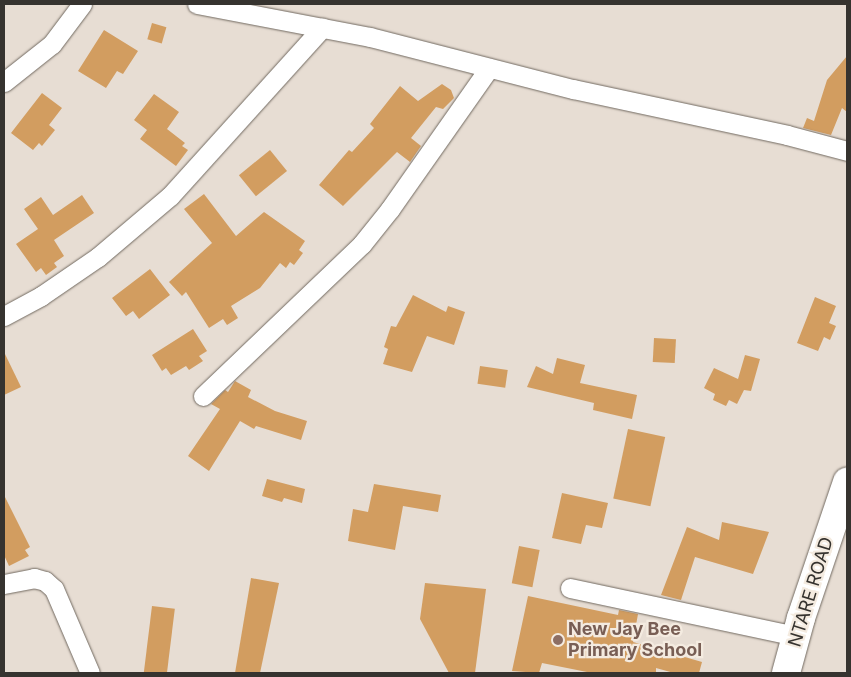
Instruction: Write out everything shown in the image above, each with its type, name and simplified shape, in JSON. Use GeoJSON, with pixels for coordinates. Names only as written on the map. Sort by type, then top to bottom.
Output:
{"type":"FeatureCollection","features":[{"type":"Feature","properties":{"kind":"main road","name":"NTARE ROAD"},"geometry":{"type":"LineString","coordinates":[[786,673],[796,636],[847,482]]}},
{"type":"Feature","properties":{"kind":"street"},"geometry":{"type":"LineString","coordinates":[[4,82],[52,44],[82,4]]}},
{"type":"Feature","properties":{"kind":"street"},"geometry":{"type":"LineString","coordinates":[[197,4],[322,28],[573,89],[787,135],[847,151]]}},
{"type":"Feature","properties":{"kind":"street"},"geometry":{"type":"LineString","coordinates":[[4,316],[41,296],[90,262],[170,196],[322,28]]}},
{"type":"Feature","properties":{"kind":"street"},"geometry":{"type":"LineString","coordinates":[[203,396],[362,244],[489,68]]}},
{"type":"Feature","properties":{"kind":"street"},"geometry":{"type":"LineString","coordinates":[[4,584],[34,578],[45,581],[54,589],[90,673]]}},
{"type":"Feature","properties":{"kind":"street"},"geometry":{"type":"LineString","coordinates":[[570,588],[796,636]]}},
{"type":"Feature","properties":{"kind":"building"},"geometry":{"type":"Polygon","coordinates":[[[152,23],[166,27],[162,43],[147,39],[152,23]]]}},
{"type":"Feature","properties":{"kind":"building"},"geometry":{"type":"Polygon","coordinates":[[[104,30],[138,51],[123,74],[117,71],[106,88],[78,71],[104,30]]]}},
{"type":"Feature","properties":{"kind":"building"},"geometry":{"type":"Polygon","coordinates":[[[847,56],[847,112],[842,108],[831,135],[803,128],[807,118],[814,121],[827,80],[847,56]]]}},
{"type":"Feature","properties":{"kind":"building"},"geometry":{"type":"Polygon","coordinates":[[[442,84],[451,90],[454,98],[443,109],[436,107],[411,138],[421,146],[410,162],[397,152],[343,206],[319,185],[349,150],[352,152],[374,128],[370,124],[400,86],[418,101],[442,84]]]}},
{"type":"Feature","properties":{"kind":"building"},"geometry":{"type":"Polygon","coordinates":[[[42,93],[62,108],[49,125],[55,130],[42,146],[39,143],[33,150],[11,133],[42,93]]]}},
{"type":"Feature","properties":{"kind":"building"},"geometry":{"type":"Polygon","coordinates":[[[154,94],[179,112],[167,129],[185,143],[182,146],[188,150],[176,166],[140,139],[147,130],[134,120],[154,94]]]}},
{"type":"Feature","properties":{"kind":"building"},"geometry":{"type":"Polygon","coordinates":[[[270,150],[287,171],[256,196],[239,175],[270,150]]]}},
{"type":"Feature","properties":{"kind":"building"},"geometry":{"type":"Polygon","coordinates":[[[204,194],[236,236],[264,212],[305,241],[299,250],[303,253],[294,265],[290,262],[286,268],[280,263],[260,288],[231,306],[238,318],[227,325],[223,319],[209,328],[186,292],[182,296],[169,282],[212,243],[184,209],[204,194]]]}},
{"type":"Feature","properties":{"kind":"building"},"geometry":{"type":"Polygon","coordinates":[[[82,195],[94,213],[54,240],[64,256],[54,263],[57,267],[46,275],[41,268],[36,272],[16,244],[38,229],[24,209],[41,197],[53,215],[82,195]]]}},
{"type":"Feature","properties":{"kind":"building"},"geometry":{"type":"Polygon","coordinates":[[[150,269],[170,295],[139,319],[133,311],[126,316],[112,298],[150,269]]]}},
{"type":"Feature","properties":{"kind":"building"},"geometry":{"type":"Polygon","coordinates":[[[413,295],[446,312],[448,306],[465,312],[454,345],[427,336],[412,372],[383,364],[388,349],[384,347],[391,326],[396,327],[413,295]]]}},
{"type":"Feature","properties":{"kind":"building"},"geometry":{"type":"Polygon","coordinates":[[[815,297],[836,306],[829,323],[836,326],[830,340],[824,337],[818,351],[797,343],[815,297]]]}},
{"type":"Feature","properties":{"kind":"building"},"geometry":{"type":"Polygon","coordinates":[[[193,329],[207,351],[199,356],[203,361],[189,370],[186,366],[171,375],[166,368],[162,371],[152,355],[193,329]]]}},
{"type":"Feature","properties":{"kind":"building"},"geometry":{"type":"Polygon","coordinates":[[[654,338],[676,339],[675,363],[653,362],[654,338]]]}},
{"type":"Feature","properties":{"kind":"building"},"geometry":{"type":"Polygon","coordinates":[[[4,352],[21,387],[4,395],[4,352]]]}},
{"type":"Feature","properties":{"kind":"building"},"geometry":{"type":"Polygon","coordinates":[[[745,355],[760,359],[751,391],[744,390],[737,404],[729,400],[726,406],[713,400],[715,394],[704,388],[714,368],[738,379],[745,355]]]}},
{"type":"Feature","properties":{"kind":"building"},"geometry":{"type":"Polygon","coordinates":[[[557,358],[585,365],[580,383],[637,395],[632,419],[593,410],[594,403],[527,387],[536,366],[553,374],[557,358]]]}},
{"type":"Feature","properties":{"kind":"building"},"geometry":{"type":"Polygon","coordinates":[[[480,366],[508,370],[505,388],[477,384],[480,366]]]}},
{"type":"Feature","properties":{"kind":"building"},"geometry":{"type":"Polygon","coordinates":[[[235,381],[251,390],[248,397],[275,411],[307,421],[301,440],[256,426],[254,429],[240,421],[209,471],[188,456],[220,409],[211,404],[225,390],[228,392],[235,381]]]}},
{"type":"Feature","properties":{"kind":"building"},"geometry":{"type":"Polygon","coordinates":[[[628,429],[665,437],[650,506],[613,498],[628,429]]]}},
{"type":"Feature","properties":{"kind":"building"},"geometry":{"type":"Polygon","coordinates":[[[267,479],[305,489],[302,503],[284,498],[282,502],[262,496],[267,479]]]}},
{"type":"Feature","properties":{"kind":"building"},"geometry":{"type":"Polygon","coordinates":[[[374,484],[441,495],[438,512],[403,506],[395,550],[348,541],[353,509],[368,512],[374,484]]]}},
{"type":"Feature","properties":{"kind":"building"},"geometry":{"type":"Polygon","coordinates":[[[562,493],[608,503],[602,528],[586,525],[581,544],[552,538],[562,493]]]}},
{"type":"Feature","properties":{"kind":"building"},"geometry":{"type":"Polygon","coordinates":[[[4,495],[30,547],[25,550],[29,556],[9,566],[4,555],[4,495]]]}},
{"type":"Feature","properties":{"kind":"building"},"geometry":{"type":"Polygon","coordinates":[[[722,522],[769,532],[753,574],[695,557],[681,600],[661,595],[687,527],[719,540],[722,522]]]}},
{"type":"Feature","properties":{"kind":"building"},"geometry":{"type":"Polygon","coordinates":[[[519,546],[540,550],[532,587],[512,583],[519,546]]]}},
{"type":"Feature","properties":{"kind":"building"},"geometry":{"type":"Polygon","coordinates":[[[251,578],[279,583],[260,673],[235,673],[251,578]]]}},
{"type":"Feature","properties":{"kind":"building"},"geometry":{"type":"Polygon","coordinates":[[[425,583],[486,589],[475,673],[449,673],[420,619],[425,583]]]}},
{"type":"Feature","properties":{"kind":"building"},"geometry":{"type":"Polygon","coordinates":[[[528,596],[618,615],[619,610],[638,614],[633,642],[702,662],[699,673],[674,673],[656,668],[656,673],[592,673],[542,663],[539,673],[512,671],[528,596]]]}},
{"type":"Feature","properties":{"kind":"building"},"geometry":{"type":"Polygon","coordinates":[[[152,606],[175,609],[167,673],[144,673],[152,606]]]}},
{"type":"Feature","properties":{"kind":"place","name":"New Jay Bee Primary School"},"geometry":{"type":"Point","coordinates":[558,640]}}]}
